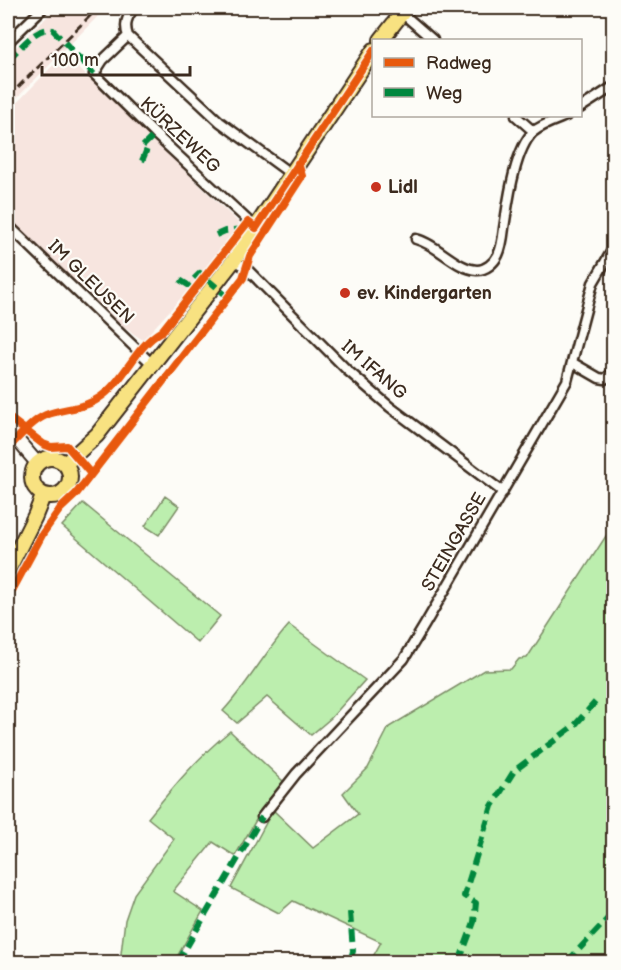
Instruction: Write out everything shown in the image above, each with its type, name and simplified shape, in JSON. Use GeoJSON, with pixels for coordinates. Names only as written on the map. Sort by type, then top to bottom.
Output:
{"type":"FeatureCollection","features":[{"type":"Feature","properties":{"kind":"main road"},"geometry":{"type":"LineString","coordinates":[[382,39],[404,10]]}},
{"type":"Feature","properties":{"kind":"main road"},"geometry":{"type":"LineString","coordinates":[[65,464],[97,435],[234,260],[372,53]]}},
{"type":"Feature","properties":{"kind":"main road"},"geometry":{"type":"LineString","coordinates":[[55,458],[65,464],[70,481],[65,491],[55,496],[44,495],[36,490],[32,481],[32,471],[38,463],[43,459],[55,458]]}},
{"type":"Feature","properties":{"kind":"main road"},"geometry":{"type":"LineString","coordinates":[[8,570],[44,495]]}},
{"type":"Feature","properties":{"kind":"street"},"geometry":{"type":"LineString","coordinates":[[8,42],[43,8]]}},
{"type":"Feature","properties":{"kind":"street"},"geometry":{"type":"LineString","coordinates":[[128,36],[125,27],[135,8]]}},
{"type":"Feature","properties":{"kind":"street"},"geometry":{"type":"LineString","coordinates":[[404,10],[432,39]]}},
{"type":"Feature","properties":{"kind":"street","name":"KÜRZEWEG"},"geometry":{"type":"LineString","coordinates":[[256,228],[146,126],[94,74],[103,60],[128,36],[220,122],[291,174]]}},
{"type":"Feature","properties":{"kind":"street"},"geometry":{"type":"LineString","coordinates":[[582,107],[614,86]]}},
{"type":"Feature","properties":{"kind":"street"},"geometry":{"type":"LineString","coordinates":[[517,117],[533,132]]}},
{"type":"Feature","properties":{"kind":"street"},"geometry":{"type":"LineString","coordinates":[[416,239],[425,241],[471,269],[485,269],[498,255],[502,244],[513,176],[525,146],[533,132],[564,117]]}},
{"type":"Feature","properties":{"kind":"street","name":"IM GLEUSEN"},"geometry":{"type":"LineString","coordinates":[[8,225],[152,364]]}},
{"type":"Feature","properties":{"kind":"street","name":"STEINGASSE"},"geometry":{"type":"LineString","coordinates":[[262,817],[296,774],[404,659],[567,381],[593,283],[614,248]]}},
{"type":"Feature","properties":{"kind":"street","name":"IM IFANG"},"geometry":{"type":"LineString","coordinates":[[234,260],[247,269],[347,370],[396,412],[502,492]]}},
{"type":"Feature","properties":{"kind":"street"},"geometry":{"type":"LineString","coordinates":[[573,363],[598,378],[605,379],[614,371]]}},
{"type":"Feature","properties":{"kind":"street"},"geometry":{"type":"LineString","coordinates":[[8,429],[38,463]]}},
{"type":"Feature","properties":{"kind":"shaded area"},"geometry":{"type":"Polygon","coordinates":[[[56,8],[106,8],[8,107],[8,55],[56,8]]]}},
{"type":"Feature","properties":{"kind":"shaded area"},"geometry":{"type":"Polygon","coordinates":[[[64,54],[241,225],[222,253],[143,340],[123,327],[8,217],[8,112],[64,54]]]}},
{"type":"Feature","properties":{"kind":"green space"},"geometry":{"type":"Polygon","coordinates":[[[165,496],[179,506],[159,535],[145,526],[165,496]]]}},
{"type":"Feature","properties":{"kind":"green space"},"geometry":{"type":"Polygon","coordinates":[[[83,503],[220,616],[198,643],[62,526],[83,503]]]}},
{"type":"Feature","properties":{"kind":"green space"},"geometry":{"type":"Polygon","coordinates":[[[613,520],[613,962],[370,962],[381,942],[293,901],[279,913],[231,888],[273,810],[313,848],[358,814],[343,793],[368,768],[389,727],[484,670],[511,669],[519,659],[527,658],[608,533],[613,520]]]}},
{"type":"Feature","properties":{"kind":"green space"},"geometry":{"type":"Polygon","coordinates":[[[289,625],[365,680],[331,718],[311,735],[267,697],[237,723],[223,711],[289,625]]]}},
{"type":"Feature","properties":{"kind":"green space"},"geometry":{"type":"Polygon","coordinates":[[[230,731],[284,782],[266,803],[235,856],[213,842],[173,891],[203,911],[174,962],[120,962],[125,920],[134,894],[174,839],[148,818],[177,783],[230,731]]]}},
{"type":"Feature","properties":{"kind":"railway"},"geometry":{"type":"LineString","coordinates":[[8,97],[98,8]]}},
{"type":"Feature","properties":{"kind":"marked path"},"geometry":{"type":"LineString","coordinates":[[8,59],[40,31],[53,30],[94,74]]}},
{"type":"Feature","properties":{"kind":"marked path"},"geometry":{"type":"LineString","coordinates":[[142,161],[147,149],[143,146],[155,134]]}},
{"type":"Feature","properties":{"kind":"marked path"},"geometry":{"type":"LineString","coordinates":[[216,235],[225,231],[243,229]]}},
{"type":"Feature","properties":{"kind":"marked path"},"geometry":{"type":"LineString","coordinates":[[180,280],[188,285],[200,273],[228,297]]}},
{"type":"Feature","properties":{"kind":"marked path"},"geometry":{"type":"LineString","coordinates":[[8,503],[8,522]]}},
{"type":"Feature","properties":{"kind":"marked path"},"geometry":{"type":"LineString","coordinates":[[459,962],[474,922],[476,903],[464,896],[492,806],[514,771],[575,725],[599,698]]}},
{"type":"Feature","properties":{"kind":"marked path"},"geometry":{"type":"LineString","coordinates":[[178,962],[262,817]]}},
{"type":"Feature","properties":{"kind":"marked path"},"geometry":{"type":"LineString","coordinates":[[350,912],[353,951],[350,962]]}},
{"type":"Feature","properties":{"kind":"marked path"},"geometry":{"type":"LineString","coordinates":[[567,962],[614,912]]}},
{"type":"Feature","properties":{"kind":"cycle path"},"geometry":{"type":"LineString","coordinates":[[8,448],[36,421],[53,413],[93,402],[116,383],[144,346],[162,331],[248,222],[256,228],[372,53]]}},
{"type":"Feature","properties":{"kind":"cycle path"},"geometry":{"type":"LineString","coordinates":[[8,598],[43,533],[60,509],[76,494],[243,278],[250,256],[302,176],[298,163]]}},
{"type":"Feature","properties":{"kind":"cycle path"},"geometry":{"type":"LineString","coordinates":[[8,417],[43,444],[51,447],[67,446],[91,474]]}},
{"type":"Feature","properties":{"kind":"place","name":"Lidl"},"geometry":{"type":"Point","coordinates":[376,187]}},
{"type":"Feature","properties":{"kind":"place","name":"ev. Kindergarten"},"geometry":{"type":"Point","coordinates":[345,293]}}]}
